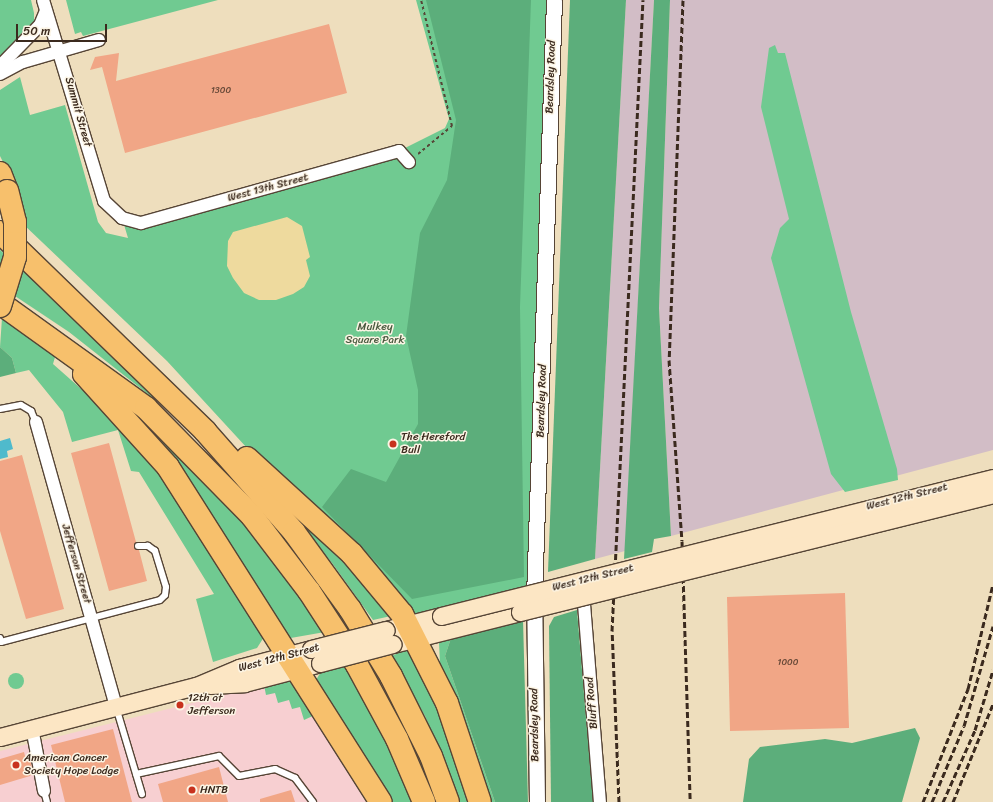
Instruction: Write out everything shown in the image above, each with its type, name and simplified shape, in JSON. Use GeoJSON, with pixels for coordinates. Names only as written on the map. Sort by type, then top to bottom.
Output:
{"type":"FeatureCollection","features":[{"type":"Feature","properties":{"kind":"highway"},"geometry":{"type":"LineString","coordinates":[[4,182],[14,222],[15,257],[0,304],[36,327],[118,386],[164,424],[266,533],[357,665],[397,739],[424,802]]}},
{"type":"Feature","properties":{"kind":"highway"},"geometry":{"type":"LineString","coordinates":[[1,234],[236,463],[323,570],[390,676],[431,756],[448,802]]}},
{"type":"Feature","properties":{"kind":"highway"},"geometry":{"type":"LineString","coordinates":[[36,327],[101,391],[164,462],[290,663],[381,802]]}},
{"type":"Feature","properties":{"kind":"highway"},"geometry":{"type":"LineString","coordinates":[[106,335],[205,419],[352,554],[412,632],[450,710],[480,802]]}},
{"type":"Feature","properties":{"kind":"main road","name":"West 12th Street"},"geometry":{"type":"LineString","coordinates":[[0,737],[196,686],[244,683],[290,663],[315,656],[443,624],[993,478]]}},
{"type":"Feature","properties":{"kind":"main road","name":"West 12th Street"},"geometry":{"type":"LineString","coordinates":[[443,624],[993,494]]}},
{"type":"Feature","properties":{"kind":"street","name":"Beardsley Road"},"geometry":{"type":"LineString","coordinates":[[537,802],[534,598],[554,0]]}},
{"type":"Feature","properties":{"kind":"street","name":"Summit Street"},"geometry":{"type":"LineString","coordinates":[[45,5],[104,202],[122,218]]}},
{"type":"Feature","properties":{"kind":"street"},"geometry":{"type":"LineString","coordinates":[[0,66],[40,25],[45,5]]}},
{"type":"Feature","properties":{"kind":"street"},"geometry":{"type":"LineString","coordinates":[[0,74],[23,62],[99,40]]}},
{"type":"Feature","properties":{"kind":"street","name":"West 13th Street"},"geometry":{"type":"LineString","coordinates":[[122,218],[141,223],[399,151],[409,162]]}},
{"type":"Feature","properties":{"kind":"street","name":"Jefferson Street"},"geometry":{"type":"LineString","coordinates":[[36,422],[116,707]]}},
{"type":"Feature","properties":{"kind":"street","name":"Bluff Road"},"geometry":{"type":"LineString","coordinates":[[584,604],[600,802]]}},
{"type":"Feature","properties":{"kind":"street"},"geometry":{"type":"LineString","coordinates":[[32,728],[46,797]]}},
{"type":"Feature","properties":{"kind":"lane"},"geometry":{"type":"LineString","coordinates":[[0,409],[21,405],[31,412],[36,422]]}},
{"type":"Feature","properties":{"kind":"lane"},"geometry":{"type":"LineString","coordinates":[[0,641],[91,619],[160,600],[165,595],[154,551],[148,546],[138,546]]}},
{"type":"Feature","properties":{"kind":"lane"},"geometry":{"type":"LineString","coordinates":[[116,707],[142,794]]}},
{"type":"Feature","properties":{"kind":"lane"},"geometry":{"type":"LineString","coordinates":[[136,774],[219,756],[238,776],[275,769],[295,778],[313,802]]}},
{"type":"Feature","properties":{"kind":"path"},"geometry":{"type":"LineString","coordinates":[[409,162],[452,126],[421,0]]}},
{"type":"Feature","properties":{"kind":"shaded area"},"geometry":{"type":"Polygon","coordinates":[[[626,0],[654,0],[625,551],[595,559],[626,0]]]}},
{"type":"Feature","properties":{"kind":"shaded area"},"geometry":{"type":"Polygon","coordinates":[[[670,0],[993,0],[993,450],[671,536],[659,308],[670,0]]]}},
{"type":"Feature","properties":{"kind":"shaded area"},"geometry":{"type":"Polygon","coordinates":[[[264,685],[300,707],[304,720],[313,716],[366,802],[0,802],[0,751],[264,685]]]}},
{"type":"Feature","properties":{"kind":"green space"},"geometry":{"type":"Polygon","coordinates":[[[0,0],[31,0],[34,21],[0,56],[0,0]]]}},
{"type":"Feature","properties":{"kind":"green space"},"geometry":{"type":"Polygon","coordinates":[[[66,0],[218,0],[83,36],[81,32],[75,34],[66,0]]]}},
{"type":"Feature","properties":{"kind":"green space","name":"Mulkey Square Park"},"geometry":{"type":"Polygon","coordinates":[[[416,0],[555,0],[539,592],[409,624],[167,361],[22,223],[13,182],[0,156],[0,90],[20,77],[30,115],[65,105],[98,222],[106,233],[128,238],[122,218],[141,223],[399,151],[445,128],[449,119],[416,0]]]}},
{"type":"Feature","properties":{"kind":"green space"},"geometry":{"type":"Polygon","coordinates":[[[426,0],[531,0],[520,307],[524,577],[412,599],[322,507],[351,469],[386,482],[418,424],[418,390],[406,336],[420,233],[447,180],[456,120],[426,0]]]}},
{"type":"Feature","properties":{"kind":"green space"},"geometry":{"type":"Polygon","coordinates":[[[570,0],[626,0],[595,559],[548,572],[570,0]]]}},
{"type":"Feature","properties":{"kind":"green space"},"geometry":{"type":"Polygon","coordinates":[[[654,0],[670,0],[659,308],[671,536],[654,539],[652,552],[624,559],[654,0]]]}},
{"type":"Feature","properties":{"kind":"green space"},"geometry":{"type":"Polygon","coordinates":[[[775,45],[778,53],[785,53],[851,312],[897,469],[898,480],[845,492],[831,474],[771,258],[780,228],[789,219],[761,107],[769,48],[775,45]]]}},
{"type":"Feature","properties":{"kind":"green space"},"geometry":{"type":"Polygon","coordinates":[[[0,250],[22,269],[158,402],[69,332],[0,286],[0,250]]]}},
{"type":"Feature","properties":{"kind":"green space"},"geometry":{"type":"Polygon","coordinates":[[[2,318],[55,357],[53,364],[105,410],[165,478],[264,637],[257,648],[213,662],[196,599],[214,594],[139,472],[131,471],[118,430],[72,442],[63,412],[29,370],[16,373],[12,358],[0,347],[2,318]]]}},
{"type":"Feature","properties":{"kind":"green space"},"geometry":{"type":"Polygon","coordinates":[[[0,347],[12,358],[16,373],[0,377],[0,347]]]}},
{"type":"Feature","properties":{"kind":"green space"},"geometry":{"type":"Polygon","coordinates":[[[147,428],[178,452],[248,529],[325,632],[285,639],[147,428]]]}},
{"type":"Feature","properties":{"kind":"green space"},"geometry":{"type":"Polygon","coordinates":[[[263,481],[335,546],[391,616],[373,620],[332,563],[263,481]]]}},
{"type":"Feature","properties":{"kind":"green space"},"geometry":{"type":"Polygon","coordinates":[[[577,610],[593,802],[551,802],[549,626],[554,617],[577,610]]]}},
{"type":"Feature","properties":{"kind":"green space"},"geometry":{"type":"Polygon","coordinates":[[[523,620],[528,802],[495,802],[445,656],[451,638],[523,620]]]}},
{"type":"Feature","properties":{"kind":"green space"},"geometry":{"type":"Polygon","coordinates":[[[451,638],[445,656],[495,802],[486,802],[471,746],[440,664],[439,643],[451,638]]]}},
{"type":"Feature","properties":{"kind":"green space"},"geometry":{"type":"Polygon","coordinates":[[[409,649],[433,685],[471,802],[460,802],[425,716],[391,656],[409,649]]]}},
{"type":"Feature","properties":{"kind":"green space"},"geometry":{"type":"Polygon","coordinates":[[[345,665],[378,726],[412,802],[388,802],[316,680],[322,670],[345,665]]]}},
{"type":"Feature","properties":{"kind":"green space"},"geometry":{"type":"Polygon","coordinates":[[[16,673],[23,678],[24,681],[19,688],[16,689],[9,684],[8,681],[13,674],[16,673]]]}},
{"type":"Feature","properties":{"kind":"green space"},"geometry":{"type":"Polygon","coordinates":[[[284,681],[294,683],[317,714],[304,720],[300,707],[292,709],[289,700],[278,703],[275,693],[266,695],[264,685],[284,681]]]}},
{"type":"Feature","properties":{"kind":"green space"},"geometry":{"type":"Polygon","coordinates":[[[915,728],[920,738],[902,802],[743,802],[749,759],[760,747],[825,739],[852,743],[915,728]]]}},
{"type":"Feature","properties":{"kind":"sand"},"geometry":{"type":"Polygon","coordinates":[[[287,217],[302,226],[310,257],[306,260],[310,276],[304,287],[293,294],[276,300],[259,300],[244,293],[233,278],[227,266],[228,241],[233,232],[287,217]]]}},
{"type":"Feature","properties":{"kind":"water"},"geometry":{"type":"Polygon","coordinates":[[[10,438],[13,449],[7,451],[8,457],[0,459],[0,441],[10,438]]]}},
{"type":"Feature","properties":{"kind":"building"},"geometry":{"type":"Polygon","coordinates":[[[329,24],[347,93],[125,153],[102,67],[90,70],[95,57],[119,53],[116,81],[329,24]]]}},
{"type":"Feature","properties":{"kind":"building"},"geometry":{"type":"Polygon","coordinates":[[[109,443],[136,542],[134,548],[139,550],[147,581],[109,591],[71,453],[109,443]]]}},
{"type":"Feature","properties":{"kind":"building"},"geometry":{"type":"Polygon","coordinates":[[[22,455],[64,609],[26,619],[0,531],[0,461],[22,455]]]}},
{"type":"Feature","properties":{"kind":"building"},"geometry":{"type":"Polygon","coordinates":[[[845,593],[849,728],[730,731],[727,597],[845,593]]]}},
{"type":"Feature","properties":{"kind":"building"},"geometry":{"type":"Polygon","coordinates":[[[113,729],[132,802],[65,802],[51,745],[113,729]]]}},
{"type":"Feature","properties":{"kind":"building","name":"American Cancer Society Hope Lodge"},"geometry":{"type":"Polygon","coordinates":[[[24,752],[25,756],[29,755],[33,772],[30,776],[0,785],[0,759],[24,752]]]}},
{"type":"Feature","properties":{"kind":"building","name":"HNTB"},"geometry":{"type":"Polygon","coordinates":[[[219,767],[228,802],[163,802],[158,784],[219,767]]]}},
{"type":"Feature","properties":{"kind":"building","name":"HNTB"},"geometry":{"type":"Polygon","coordinates":[[[291,790],[295,802],[260,802],[260,799],[291,790]]]}},
{"type":"Feature","properties":{"kind":"railway"},"geometry":{"type":"LineString","coordinates":[[619,802],[612,631],[643,0]]}},
{"type":"Feature","properties":{"kind":"railway"},"geometry":{"type":"LineString","coordinates":[[683,0],[669,360],[682,541],[690,802]]}},
{"type":"Feature","properties":{"kind":"railway"},"geometry":{"type":"LineString","coordinates":[[923,802],[968,689],[993,584]]}},
{"type":"Feature","properties":{"kind":"railway"},"geometry":{"type":"LineString","coordinates":[[932,802],[964,726],[993,626]]}},
{"type":"Feature","properties":{"kind":"railway"},"geometry":{"type":"LineString","coordinates":[[943,802],[975,730],[993,670]]}},
{"type":"Feature","properties":{"kind":"railway"},"geometry":{"type":"LineString","coordinates":[[953,802],[993,704]]}},
{"type":"Feature","properties":{"kind":"place","name":"The Hereford Bull"},"geometry":{"type":"Point","coordinates":[393,444]}},
{"type":"Feature","properties":{"kind":"place","name":"12th at Jefferson"},"geometry":{"type":"Point","coordinates":[180,705]}},
{"type":"Feature","properties":{"kind":"place","name":"American Cancer Society Hope Lodge"},"geometry":{"type":"Point","coordinates":[16,765]}},
{"type":"Feature","properties":{"kind":"place","name":"HNTB"},"geometry":{"type":"Point","coordinates":[192,790]}}]}
